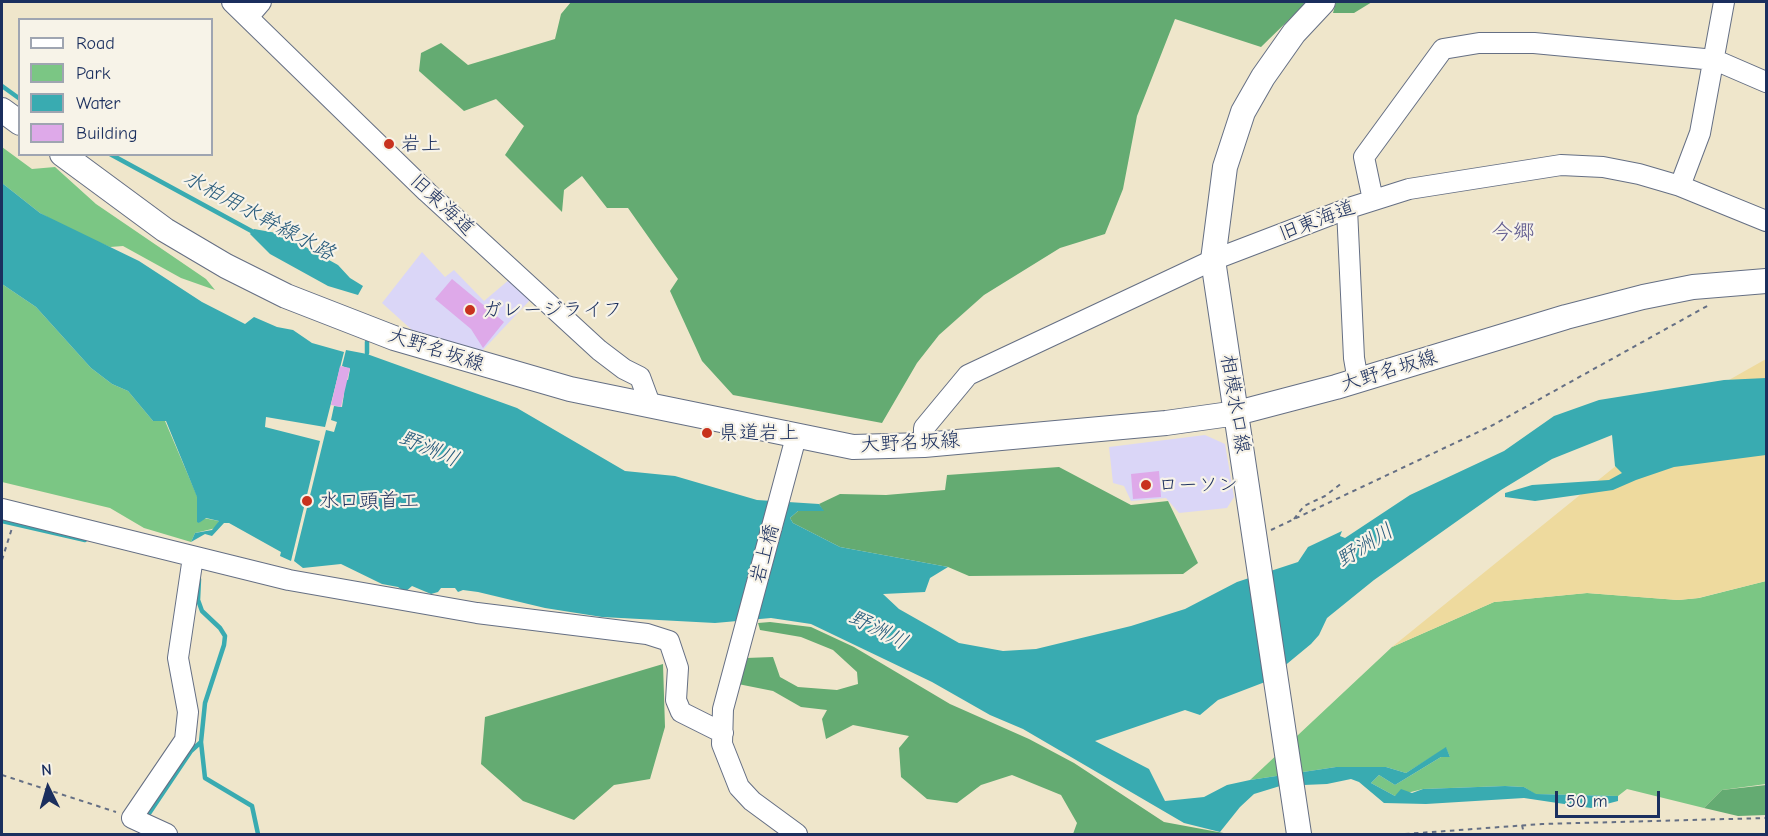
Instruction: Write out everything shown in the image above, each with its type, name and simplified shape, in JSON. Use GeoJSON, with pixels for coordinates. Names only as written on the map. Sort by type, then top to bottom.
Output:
{"type":"FeatureCollection","features":[{"type":"Feature","properties":{"kind":"main road","name":"相模水口線"},"geometry":{"type":"LineString","coordinates":[[1299,831],[1213,260],[1225,167],[1243,112],[1263,77],[1294,33],[1323,2]]}},
{"type":"Feature","properties":{"kind":"main road"},"geometry":{"type":"LineString","coordinates":[[2,110],[18,122]]}},
{"type":"Feature","properties":{"kind":"main road","name":"大野名坂線"},"geometry":{"type":"LineString","coordinates":[[65,156],[165,230],[226,266],[286,296],[394,338],[570,389],[853,447],[924,445],[1166,423],[1237,413],[1358,381],[1632,300],[1693,287],[1767,281]]}},
{"type":"Feature","properties":{"kind":"street","name":"旧東海道"},"geometry":{"type":"LineString","coordinates":[[232,2],[427,192],[599,350],[624,369],[640,377],[650,404]]}},
{"type":"Feature","properties":{"kind":"street"},"geometry":{"type":"LineString","coordinates":[[248,17],[261,2]]}},
{"type":"Feature","properties":{"kind":"street"},"geometry":{"type":"LineString","coordinates":[[1680,186],[1700,133],[1724,2]]}},
{"type":"Feature","properties":{"kind":"street"},"geometry":{"type":"LineString","coordinates":[[1373,200],[1364,157],[1443,49],[1479,43],[1534,43],[1715,60],[1767,82]]}},
{"type":"Feature","properties":{"kind":"street","name":"旧東海道"},"geometry":{"type":"LineString","coordinates":[[924,445],[924,428],[968,375],[1213,260],[1347,209],[1409,189],[1561,165],[1603,167],[1680,186],[1767,221]]}},
{"type":"Feature","properties":{"kind":"street"},"geometry":{"type":"LineString","coordinates":[[1347,209],[1354,358],[1358,381]]}},
{"type":"Feature","properties":{"kind":"street","name":"岩上橋"},"geometry":{"type":"LineString","coordinates":[[796,436],[723,709],[722,744],[739,787],[759,807],[797,834]]}},
{"type":"Feature","properties":{"kind":"street"},"geometry":{"type":"LineString","coordinates":[[2,509],[290,580],[477,613],[647,634],[669,641],[678,668],[676,700],[681,712],[723,733]]}},
{"type":"Feature","properties":{"kind":"street"},"geometry":{"type":"LineString","coordinates":[[167,834],[132,818],[185,740],[188,712],[178,658],[193,557]]}},
{"type":"Feature","properties":{"kind":"path"},"geometry":{"type":"LineString","coordinates":[[1256,542],[1293,521],[1493,424],[1718,301],[1729,284]]}},
{"type":"Feature","properties":{"kind":"path"},"geometry":{"type":"LineString","coordinates":[[1293,521],[1304,506],[1325,496],[1342,483]]}},
{"type":"Feature","properties":{"kind":"path"},"geometry":{"type":"LineString","coordinates":[[2,560],[14,520],[22,514]]}},
{"type":"Feature","properties":{"kind":"path"},"geometry":{"type":"LineString","coordinates":[[2,775],[132,818]]}},
{"type":"Feature","properties":{"kind":"path"},"geometry":{"type":"LineString","coordinates":[[1405,834],[1522,825],[1767,818]]}},
{"type":"Feature","properties":{"kind":"path"},"geometry":{"type":"LineString","coordinates":[[1522,825],[1524,834]]}},
{"type":"Feature","properties":{"kind":"shaded area"},"geometry":{"type":"Polygon","coordinates":[[[422,252],[445,277],[454,270],[484,301],[510,279],[531,299],[482,351],[412,330],[382,303],[422,252]]]}},
{"type":"Feature","properties":{"kind":"shaded area"},"geometry":{"type":"Polygon","coordinates":[[[1205,435],[1225,444],[1234,497],[1227,508],[1179,513],[1166,498],[1131,501],[1124,486],[1113,483],[1109,447],[1205,435]]]}},
{"type":"Feature","properties":{"kind":"green space"},"geometry":{"type":"Polygon","coordinates":[[[571,2],[1307,2],[1261,47],[1175,19],[1137,116],[1123,189],[1105,234],[1060,248],[984,295],[939,335],[917,363],[882,423],[733,395],[702,361],[670,291],[678,279],[628,208],[607,208],[582,176],[564,190],[562,212],[505,155],[524,126],[496,99],[464,111],[419,71],[421,53],[441,43],[468,65],[555,39],[561,14],[571,2]]]}},
{"type":"Feature","properties":{"kind":"green space"},"geometry":{"type":"Polygon","coordinates":[[[1336,2],[1372,2],[1354,13],[1333,13],[1336,2]]]}},
{"type":"Feature","properties":{"kind":"green space"},"geometry":{"type":"Polygon","coordinates":[[[2,147],[32,169],[55,167],[96,204],[206,279],[215,290],[181,278],[123,246],[110,247],[76,233],[40,213],[2,183],[2,147]]]}},
{"type":"Feature","properties":{"kind":"green space"},"geometry":{"type":"Polygon","coordinates":[[[2,284],[36,307],[91,368],[112,384],[128,391],[153,421],[165,421],[197,496],[199,523],[203,518],[219,521],[216,528],[195,533],[191,542],[144,528],[110,508],[2,482],[2,284]]]}},
{"type":"Feature","properties":{"kind":"green space"},"geometry":{"type":"Polygon","coordinates":[[[1059,467],[1131,505],[1168,501],[1198,563],[1183,574],[969,576],[948,567],[840,547],[793,523],[790,518],[798,511],[823,511],[819,504],[840,494],[886,495],[945,490],[947,475],[1059,467]]]}},
{"type":"Feature","properties":{"kind":"green space"},"geometry":{"type":"Polygon","coordinates":[[[1766,581],[1766,784],[1722,790],[1704,808],[1627,789],[1618,796],[1535,794],[1524,787],[1505,786],[1423,789],[1395,796],[1371,783],[1379,775],[1395,785],[1441,757],[1450,757],[1446,748],[1406,773],[1386,767],[1336,767],[1250,780],[1392,647],[1494,602],[1587,593],[1678,600],[1699,598],[1766,581]]]}},
{"type":"Feature","properties":{"kind":"green space"},"geometry":{"type":"Polygon","coordinates":[[[770,622],[811,627],[854,647],[950,704],[1029,739],[1074,763],[1164,822],[1229,834],[1073,834],[1077,823],[1061,795],[1012,775],[981,785],[957,803],[927,799],[901,777],[899,748],[909,736],[853,725],[826,739],[822,719],[827,710],[801,707],[773,691],[738,684],[746,658],[773,657],[780,677],[798,687],[837,690],[858,684],[857,672],[833,650],[801,637],[760,630],[758,623],[770,622]]]}},
{"type":"Feature","properties":{"kind":"green space"},"geometry":{"type":"Polygon","coordinates":[[[663,664],[665,727],[650,779],[614,785],[574,820],[523,801],[481,764],[485,717],[663,664]]]}},
{"type":"Feature","properties":{"kind":"green space"},"geometry":{"type":"Polygon","coordinates":[[[1766,785],[1766,815],[1738,816],[1704,808],[1722,790],[1766,785]]]}},
{"type":"Feature","properties":{"kind":"sand"},"geometry":{"type":"Polygon","coordinates":[[[1766,359],[1766,581],[1698,598],[1678,600],[1587,593],[1494,602],[1392,647],[1706,393],[1766,359]]]}},
{"type":"Feature","properties":{"kind":"water"},"geometry":{"type":"Polygon","coordinates":[[[2,183],[40,213],[139,261],[202,302],[245,324],[254,317],[277,327],[293,330],[312,343],[344,352],[325,427],[266,417],[265,427],[320,441],[291,561],[280,556],[281,552],[229,523],[224,523],[212,536],[205,534],[191,542],[195,533],[212,530],[219,521],[206,518],[197,522],[197,497],[166,421],[153,421],[128,391],[112,384],[91,368],[36,307],[2,284],[2,183]]]}},
{"type":"Feature","properties":{"kind":"water"},"geometry":{"type":"Polygon","coordinates":[[[254,229],[282,234],[338,265],[350,278],[363,286],[358,295],[328,286],[270,254],[250,234],[254,229]]]}},
{"type":"Feature","properties":{"kind":"water","name":"野洲川"},"geometry":{"type":"Polygon","coordinates":[[[346,350],[367,354],[517,408],[625,471],[675,476],[757,500],[819,504],[824,511],[798,511],[790,518],[793,523],[840,547],[948,567],[930,578],[925,592],[883,594],[899,609],[959,643],[1003,651],[1036,649],[1131,626],[1185,609],[1237,582],[1298,562],[1308,547],[1342,531],[1340,536],[1345,538],[1410,495],[1504,451],[1554,416],[1599,400],[1724,380],[1766,378],[1766,455],[1674,467],[1613,490],[1535,501],[1505,497],[1505,493],[1532,485],[1609,480],[1622,473],[1615,466],[1612,435],[1552,459],[1501,490],[1374,580],[1327,618],[1319,635],[1311,644],[1265,682],[1218,700],[1200,715],[1185,710],[1095,741],[1149,769],[1165,801],[1204,797],[1227,785],[1250,780],[1336,767],[1386,767],[1406,773],[1446,747],[1450,757],[1441,757],[1395,785],[1379,775],[1371,783],[1395,796],[1401,789],[1412,793],[1423,789],[1505,786],[1524,787],[1536,794],[1618,796],[1618,801],[1591,808],[1524,798],[1426,804],[1384,803],[1359,782],[1351,779],[1327,784],[1280,786],[1254,794],[1220,832],[1184,823],[1023,729],[990,715],[932,682],[811,624],[771,618],[715,623],[602,617],[545,608],[478,592],[463,590],[458,592],[455,588],[441,588],[438,592],[431,594],[412,586],[405,592],[398,587],[382,584],[341,564],[303,568],[294,561],[326,430],[334,432],[337,422],[331,420],[334,406],[342,407],[344,394],[338,393],[341,378],[348,380],[350,369],[342,366],[346,350]]]}},
{"type":"Feature","properties":{"kind":"building","name":"ガレージライフ"},"geometry":{"type":"Polygon","coordinates":[[[452,279],[504,322],[483,348],[471,329],[435,299],[452,279]]]}},
{"type":"Feature","properties":{"kind":"building"},"geometry":{"type":"Polygon","coordinates":[[[340,366],[350,368],[341,407],[331,405],[340,366]]]}},
{"type":"Feature","properties":{"kind":"building","name":"ローソン"},"geometry":{"type":"Polygon","coordinates":[[[1159,471],[1161,497],[1133,499],[1131,474],[1159,471]]]}},
{"type":"Feature","properties":{"kind":"waterway","name":"水柏用水幹線水路"},"geometry":{"type":"LineString","coordinates":[[2,86],[18,98]]}},
{"type":"Feature","properties":{"kind":"waterway","name":"水柏用水幹線水路"},"geometry":{"type":"LineString","coordinates":[[114,156],[257,234]]}},
{"type":"Feature","properties":{"kind":"waterway","name":"水柏用水幹線水路"},"geometry":{"type":"LineString","coordinates":[[367,342],[367,353]]}},
{"type":"Feature","properties":{"kind":"waterway"},"geometry":{"type":"LineString","coordinates":[[2,521],[85,540]]}},
{"type":"Feature","properties":{"kind":"waterway"},"geometry":{"type":"LineString","coordinates":[[146,818],[191,751],[201,742],[205,703],[224,645],[225,636],[220,628],[202,611],[198,600],[199,579]]}},
{"type":"Feature","properties":{"kind":"waterway"},"geometry":{"type":"LineString","coordinates":[[201,742],[205,778],[252,806],[258,834]]}},
{"type":"Feature","properties":{"kind":"place","name":"岩上"},"geometry":{"type":"Point","coordinates":[389,144]}},
{"type":"Feature","properties":{"kind":"place","name":"ガレージライフ"},"geometry":{"type":"Point","coordinates":[470,310]}},
{"type":"Feature","properties":{"kind":"place","name":"県道岩上"},"geometry":{"type":"Point","coordinates":[707,433]}},
{"type":"Feature","properties":{"kind":"place","name":"ローソン"},"geometry":{"type":"Point","coordinates":[1146,485]}},
{"type":"Feature","properties":{"kind":"place","name":"水口頭首工"},"geometry":{"type":"Point","coordinates":[307,501]}},
{"type":"Feature","properties":{"kind":"district","name":"今郷"},"geometry":{"type":"Point","coordinates":[1513,233]}}]}
